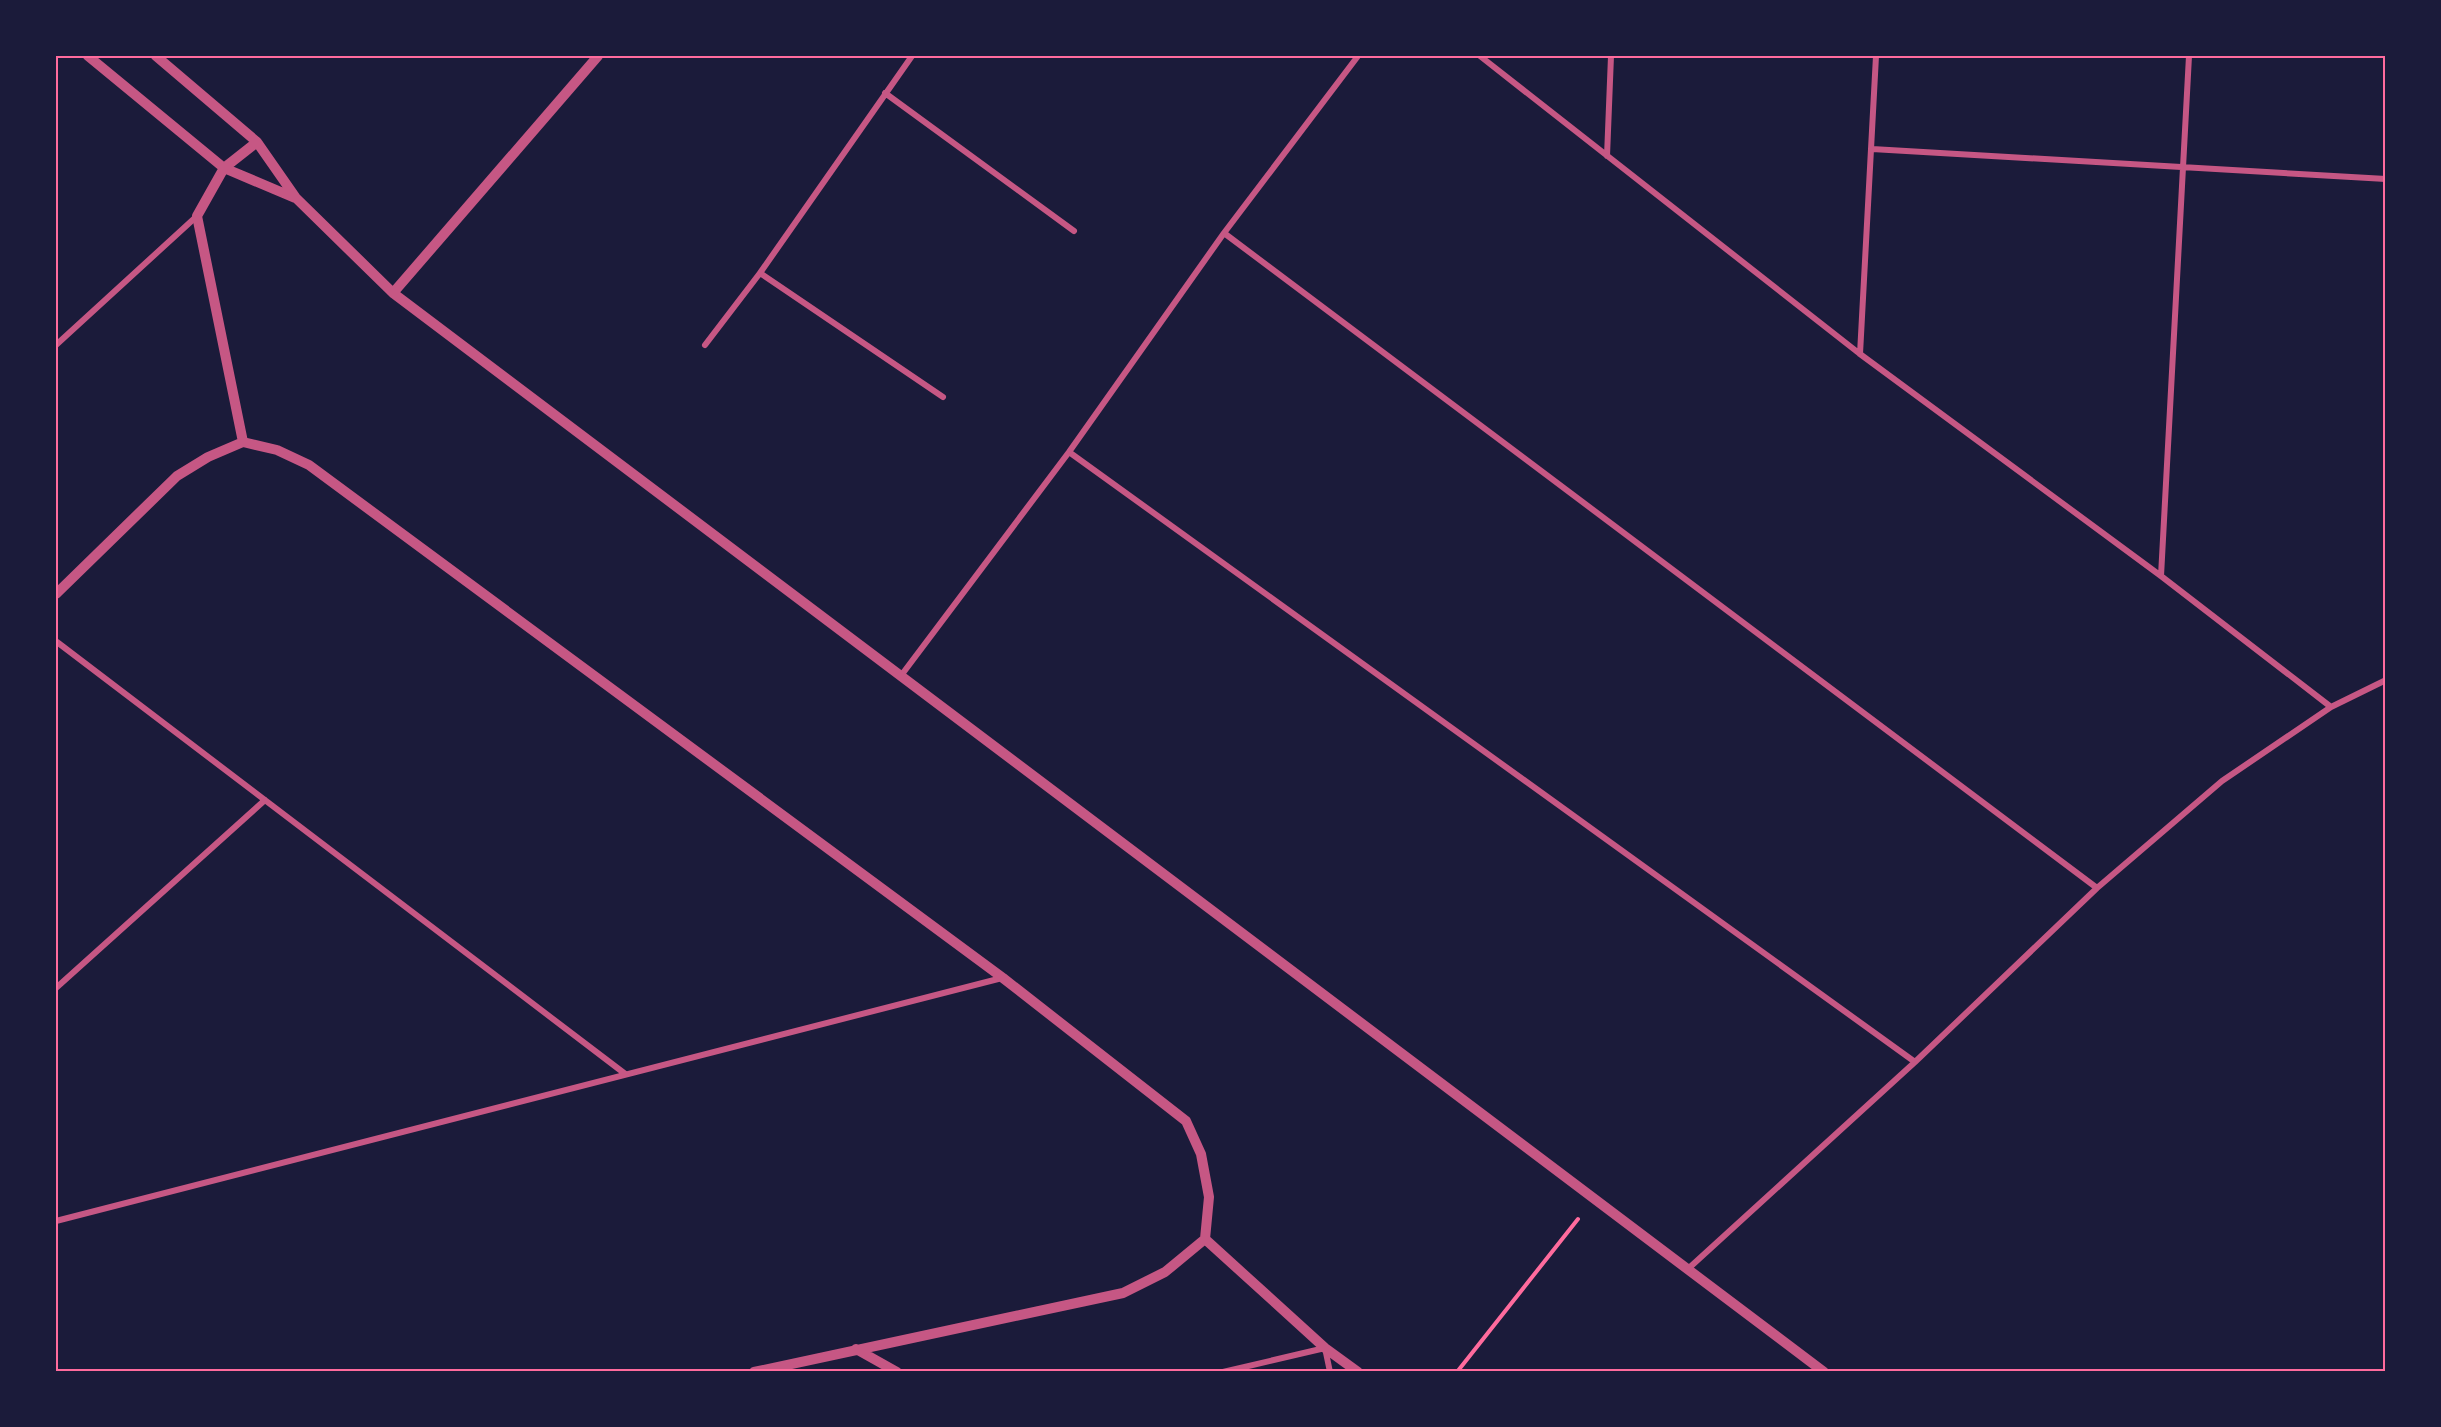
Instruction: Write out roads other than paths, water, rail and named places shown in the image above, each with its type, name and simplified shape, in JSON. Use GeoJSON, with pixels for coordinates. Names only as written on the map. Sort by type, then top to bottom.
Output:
{"type":"FeatureCollection","features":[{"type":"Feature","properties":{"kind":"street"},"geometry":{"type":"LineString","coordinates":[[88,56],[224,168],[296,198]]}},
{"type":"Feature","properties":{"kind":"street"},"geometry":{"type":"LineString","coordinates":[[156,56],[257,142],[296,198],[393,293],[1824,1371]]}},
{"type":"Feature","properties":{"kind":"street"},"geometry":{"type":"LineString","coordinates":[[393,293],[598,56]]}},
{"type":"Feature","properties":{"kind":"street"},"geometry":{"type":"LineString","coordinates":[[705,345],[760,273],[912,56]]}},
{"type":"Feature","properties":{"kind":"street"},"geometry":{"type":"LineString","coordinates":[[900,677],[1069,452],[1224,233],[1358,56]]}},
{"type":"Feature","properties":{"kind":"street"},"geometry":{"type":"LineString","coordinates":[[1480,56],[1860,354],[2161,576],[2331,707]]}},
{"type":"Feature","properties":{"kind":"street"},"geometry":{"type":"LineString","coordinates":[[1607,156],[1611,56]]}},
{"type":"Feature","properties":{"kind":"street"},"geometry":{"type":"LineString","coordinates":[[1860,354],[1876,56]]}},
{"type":"Feature","properties":{"kind":"street"},"geometry":{"type":"LineString","coordinates":[[2161,576],[2189,56]]}},
{"type":"Feature","properties":{"kind":"street"},"geometry":{"type":"LineString","coordinates":[[885,93],[1074,231]]}},
{"type":"Feature","properties":{"kind":"street"},"geometry":{"type":"LineString","coordinates":[[56,345],[196,216],[224,168],[257,142]]}},
{"type":"Feature","properties":{"kind":"street"},"geometry":{"type":"LineString","coordinates":[[1872,149],[2385,179]]}},
{"type":"Feature","properties":{"kind":"street"},"geometry":{"type":"LineString","coordinates":[[196,216],[243,442]]}},
{"type":"Feature","properties":{"kind":"street"},"geometry":{"type":"LineString","coordinates":[[1224,233],[2097,888]]}},
{"type":"Feature","properties":{"kind":"street"},"geometry":{"type":"LineString","coordinates":[[760,273],[943,397]]}},
{"type":"Feature","properties":{"kind":"street"},"geometry":{"type":"LineString","coordinates":[[56,594],[177,476],[208,457],[243,442],[277,450],[309,465],[1003,978],[1186,1121],[1200,1154],[1209,1197],[1205,1239],[1165,1272],[1123,1293],[754,1371]]}},
{"type":"Feature","properties":{"kind":"street"},"geometry":{"type":"LineString","coordinates":[[1069,452],[1915,1062]]}},
{"type":"Feature","properties":{"kind":"street"},"geometry":{"type":"LineString","coordinates":[[57,642],[624,1073]]}},
{"type":"Feature","properties":{"kind":"street"},"geometry":{"type":"LineString","coordinates":[[1689,1268],[1915,1062],[2097,888],[2222,781],[2331,707],[2385,680]]}},
{"type":"Feature","properties":{"kind":"street"},"geometry":{"type":"LineString","coordinates":[[56,988],[265,800]]}},
{"type":"Feature","properties":{"kind":"street"},"geometry":{"type":"LineString","coordinates":[[56,1221],[624,1073],[1003,978]]}},
{"type":"Feature","properties":{"kind":"street"},"geometry":{"type":"LineString","coordinates":[[1205,1239],[1325,1348],[1358,1371]]}},
{"type":"Feature","properties":{"kind":"street"},"geometry":{"type":"LineString","coordinates":[[1223,1371],[1325,1348]]}},
{"type":"Feature","properties":{"kind":"street"},"geometry":{"type":"LineString","coordinates":[[1325,1348],[1330,1371]]}},
{"type":"Feature","properties":{"kind":"street"},"geometry":{"type":"LineString","coordinates":[[856,1349],[897,1371]]}}]}
